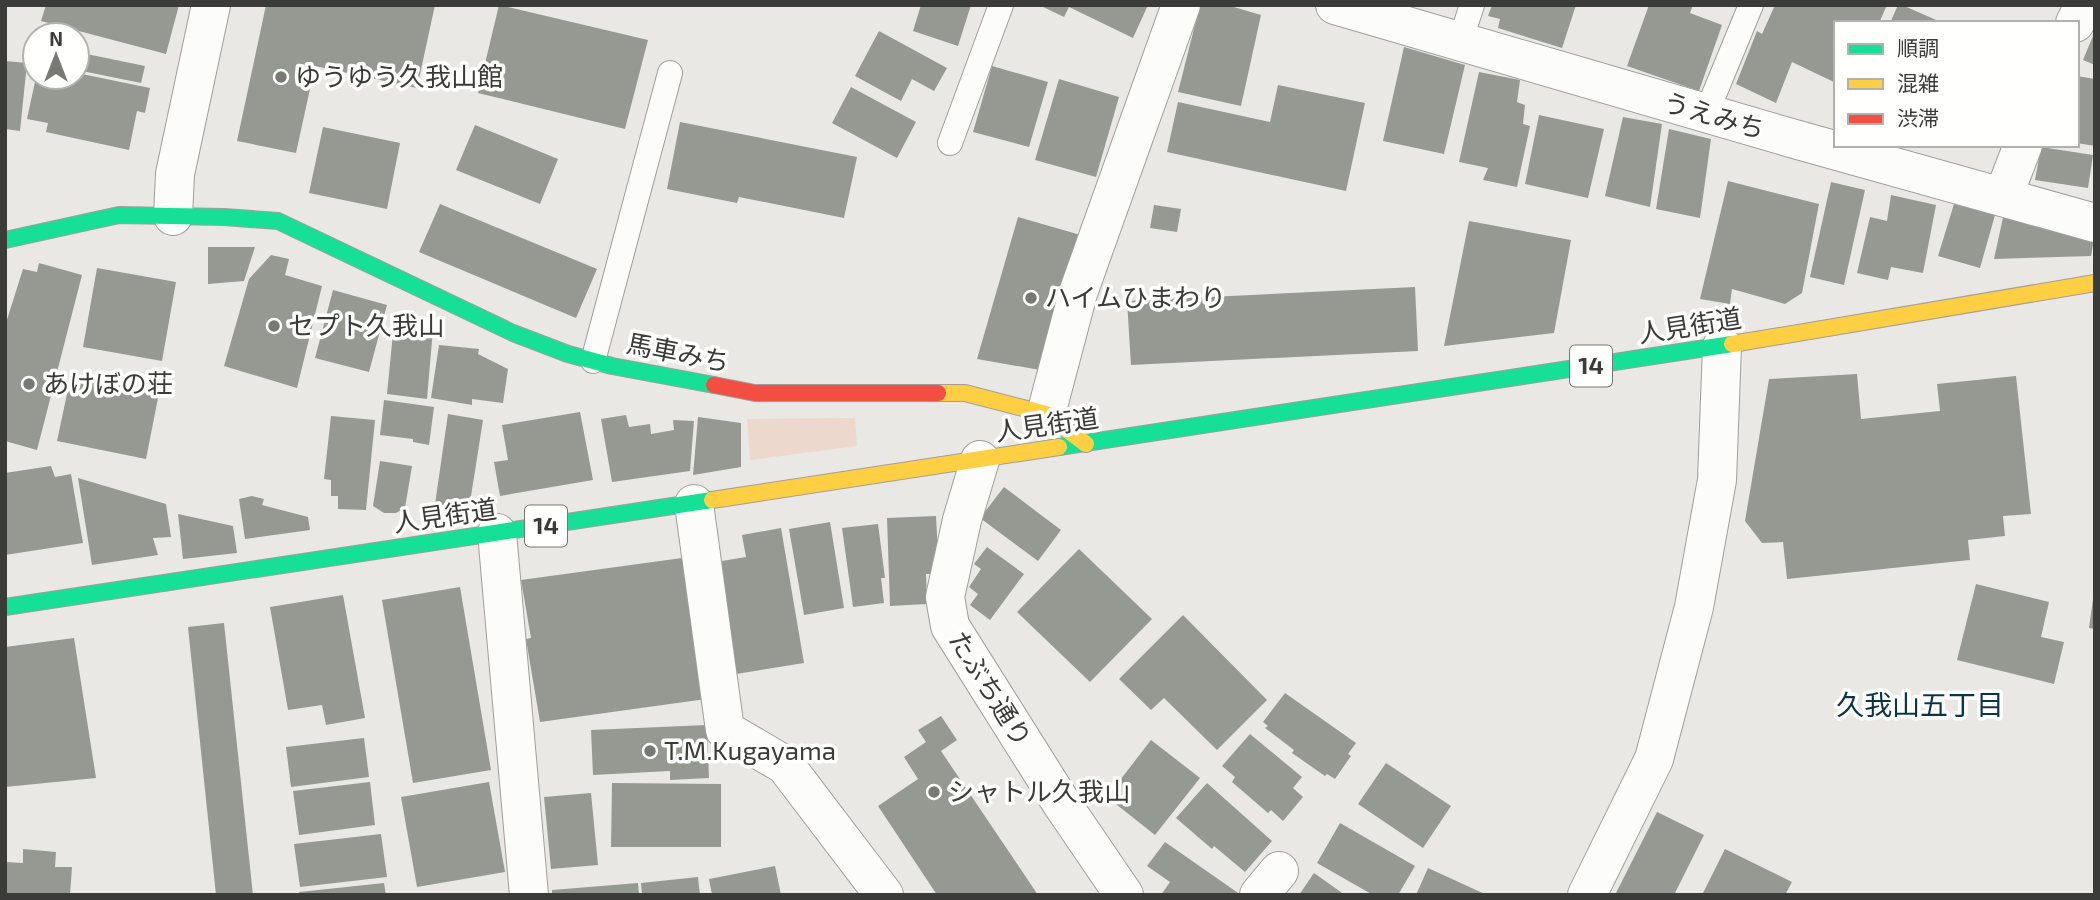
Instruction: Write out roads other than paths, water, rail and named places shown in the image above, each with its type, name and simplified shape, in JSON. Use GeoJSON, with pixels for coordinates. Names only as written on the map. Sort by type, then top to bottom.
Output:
{"type":"FeatureCollection","features":[{"type":"Feature","properties":{"kind":"main road"},"geometry":{"type":"LineString","coordinates":[[5,240],[119,215],[173,216]]}},
{"type":"Feature","properties":{"kind":"main road","name":"馬車みち"},"geometry":{"type":"LineString","coordinates":[[173,216],[278,222],[513,333],[593,361],[755,393],[965,393],[1046,414],[1086,444]]}},
{"type":"Feature","properties":{"kind":"main road","name":"人見街道"},"geometry":{"type":"LineString","coordinates":[[5,607],[1722,346],[2095,283]]}},
{"type":"Feature","properties":{"kind":"street"},"geometry":{"type":"LineString","coordinates":[[173,216],[175,174],[211,5]]}},
{"type":"Feature","properties":{"kind":"street"},"geometry":{"type":"LineString","coordinates":[[1046,414],[1078,293],[1181,5]]}},
{"type":"Feature","properties":{"kind":"street","name":"うえみち"},"geometry":{"type":"LineString","coordinates":[[1335,5],[1706,114],[2095,223]]}},
{"type":"Feature","properties":{"kind":"street"},"geometry":{"type":"LineString","coordinates":[[2076,21],[2084,5]]}},
{"type":"Feature","properties":{"kind":"street"},"geometry":{"type":"LineString","coordinates":[[2003,197],[2022,147]]}},
{"type":"Feature","properties":{"kind":"street"},"geometry":{"type":"LineString","coordinates":[[1587,895],[1654,759],[1694,607],[1717,480],[1722,346]]}},
{"type":"Feature","properties":{"kind":"street","name":"たぶち通り"},"geometry":{"type":"LineString","coordinates":[[980,460],[962,520],[946,597],[950,626],[1055,793],[1124,895]]}},
{"type":"Feature","properties":{"kind":"street"},"geometry":{"type":"LineString","coordinates":[[694,504],[725,730],[785,765],[884,895]]}},
{"type":"Feature","properties":{"kind":"street"},"geometry":{"type":"LineString","coordinates":[[497,533],[529,895]]}},
{"type":"Feature","properties":{"kind":"lane"},"geometry":{"type":"LineString","coordinates":[[950,143],[1001,5]]}},
{"type":"Feature","properties":{"kind":"lane"},"geometry":{"type":"LineString","coordinates":[[1460,42],[1472,5]]}},
{"type":"Feature","properties":{"kind":"lane"},"geometry":{"type":"LineString","coordinates":[[1706,114],[1752,5]]}},
{"type":"Feature","properties":{"kind":"lane"},"geometry":{"type":"LineString","coordinates":[[593,361],[670,73]]}},
{"type":"Feature","properties":{"kind":"place","name":"ゆうゆう久我山館"},"geometry":{"type":"Point","coordinates":[281,77]}},
{"type":"Feature","properties":{"kind":"place","name":"ハイムひまわり"},"geometry":{"type":"Point","coordinates":[1031,298]}},
{"type":"Feature","properties":{"kind":"place","name":"セプト久我山"},"geometry":{"type":"Point","coordinates":[274,326]}},
{"type":"Feature","properties":{"kind":"place","name":"あけぼの荘"},"geometry":{"type":"Point","coordinates":[29,384]}},
{"type":"Feature","properties":{"kind":"place","name":"T.M.Kugayama"},"geometry":{"type":"Point","coordinates":[650,751]}},
{"type":"Feature","properties":{"kind":"place","name":"シャトル久我山"},"geometry":{"type":"Point","coordinates":[934,792]}},
{"type":"Feature","properties":{"kind":"district","name":"久我山五丁目"},"geometry":{"type":"Point","coordinates":[1920,705]}}]}
